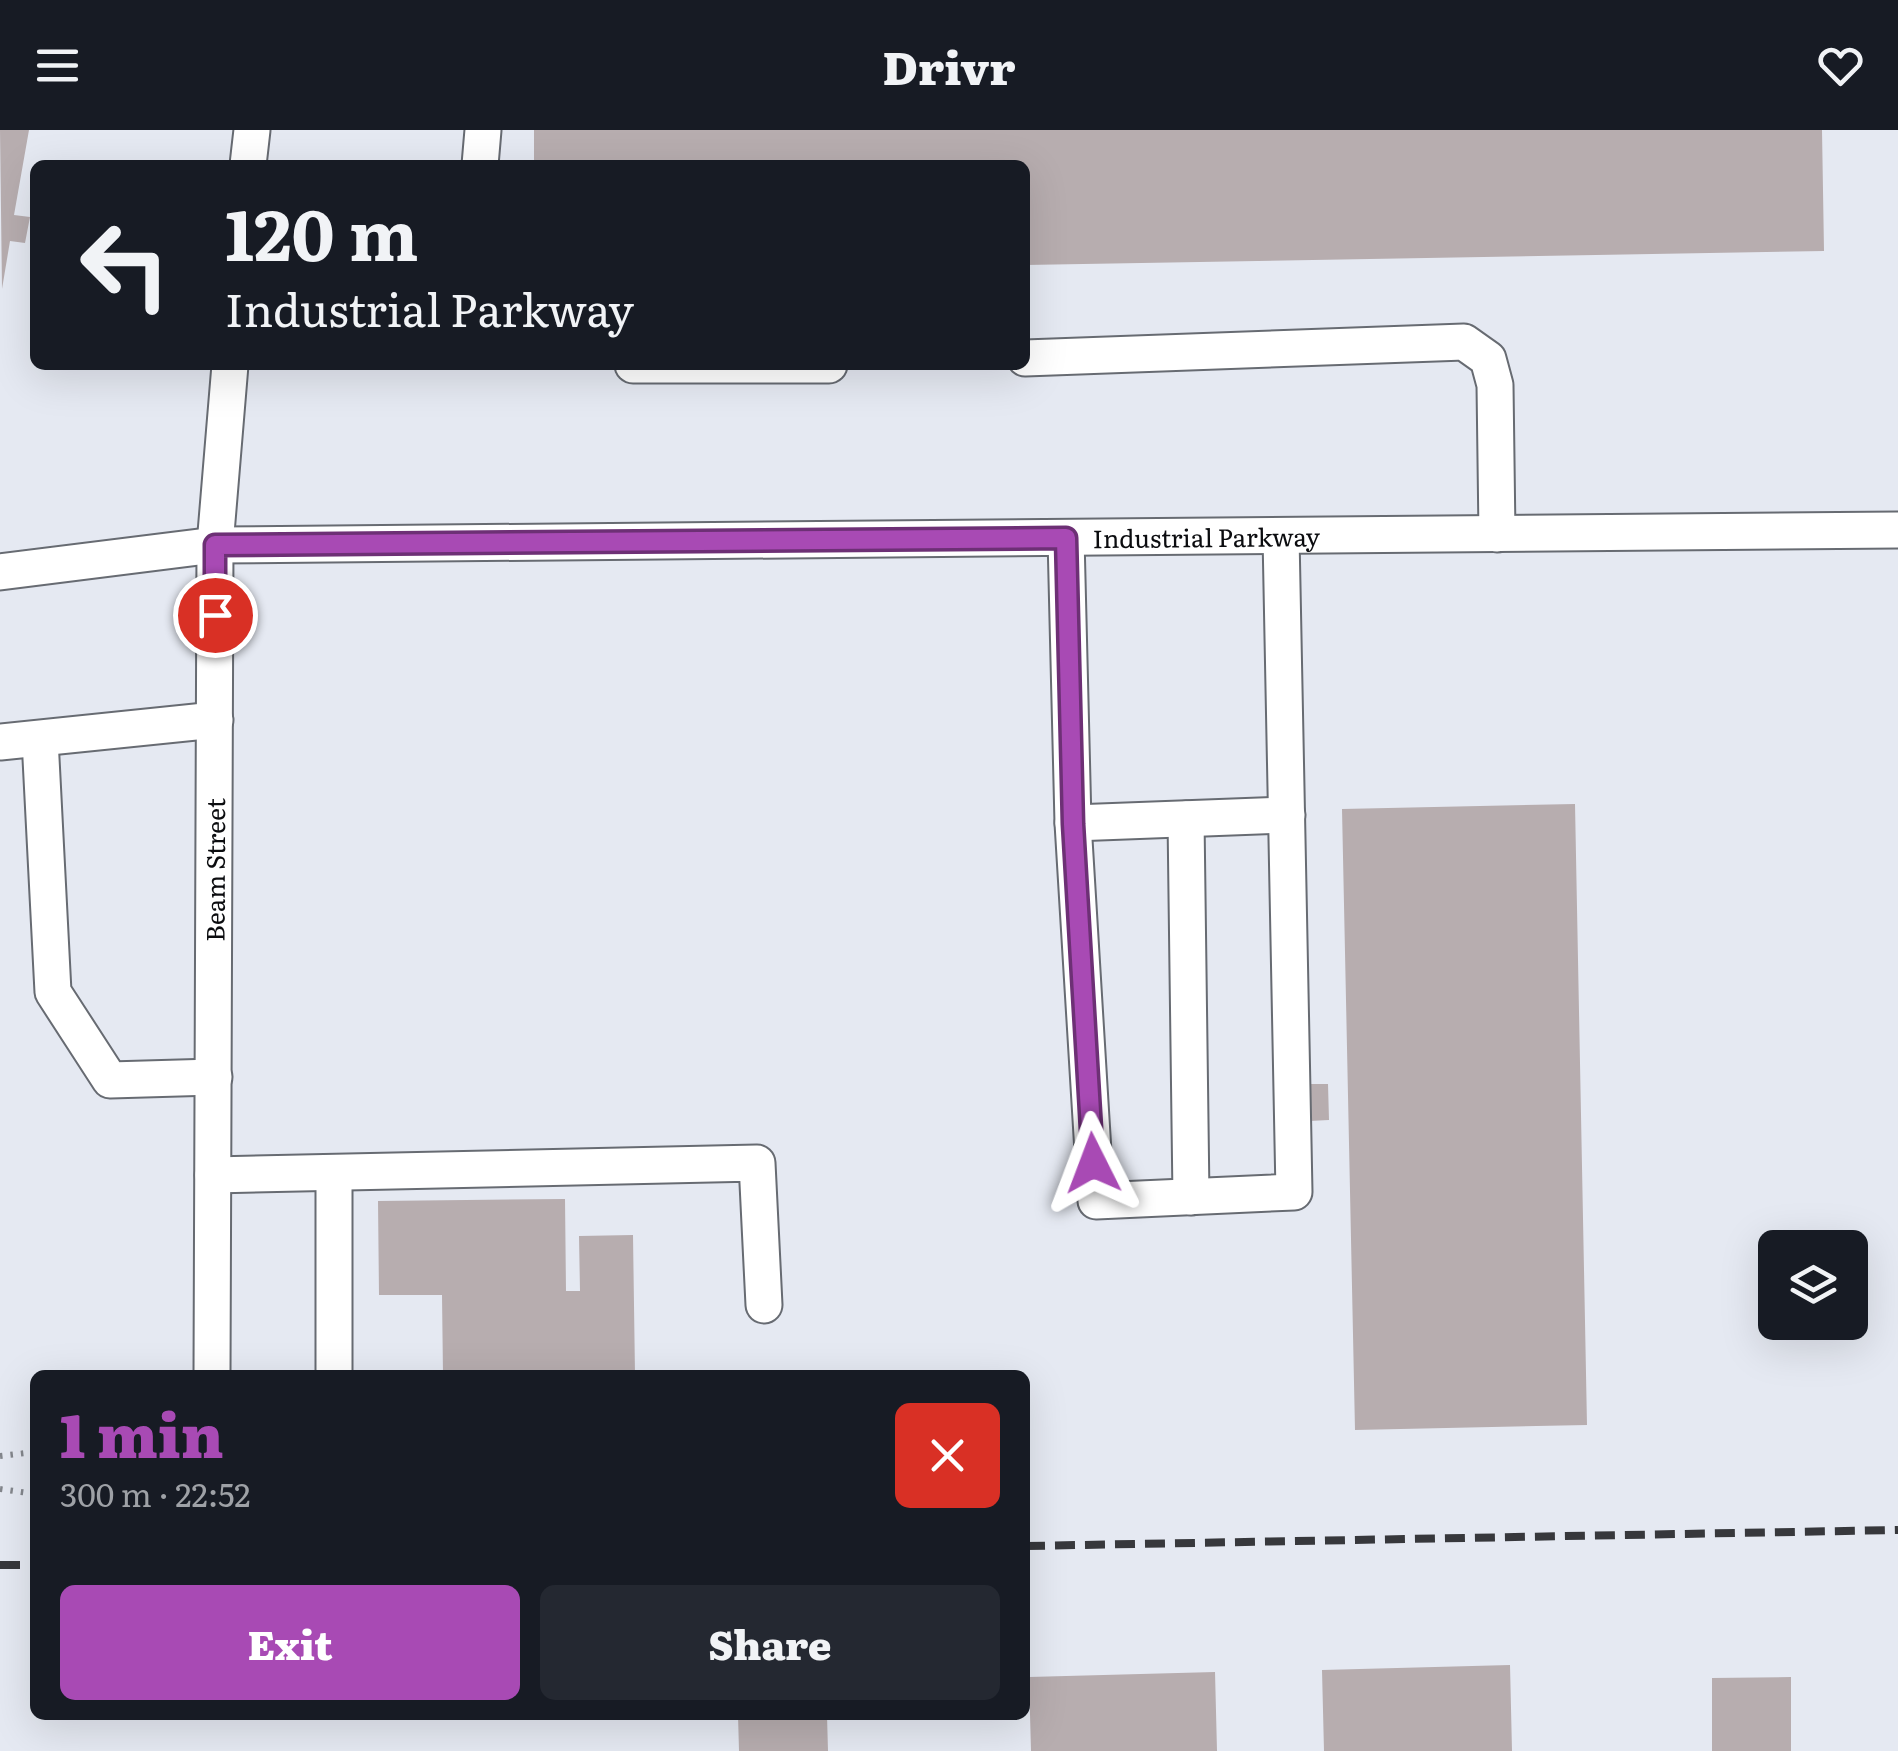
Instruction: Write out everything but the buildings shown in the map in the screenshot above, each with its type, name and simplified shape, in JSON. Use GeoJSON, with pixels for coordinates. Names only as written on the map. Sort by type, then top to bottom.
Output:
{"type":"FeatureCollection","features":[{"type":"Feature","properties":{"kind":"street"},"geometry":{"type":"LineString","coordinates":[[249,160],[252,130]]}},
{"type":"Feature","properties":{"kind":"street"},"geometry":{"type":"LineString","coordinates":[[480,160],[483,130]]}},
{"type":"Feature","properties":{"kind":"street"},"geometry":{"type":"LineString","coordinates":[[1030,358],[1464,342],[1488,359],[1494,385],[1497,534]]}},
{"type":"Feature","properties":{"kind":"street","name":"Beam Street"},"geometry":{"type":"LineString","coordinates":[[212,1370],[215,545],[230,370]]}},
{"type":"Feature","properties":{"kind":"street","name":"Industrial Parkway"},"geometry":{"type":"LineString","coordinates":[[0,572],[215,545],[1898,530]]}},
{"type":"Feature","properties":{"kind":"street"},"geometry":{"type":"LineString","coordinates":[[1066,538],[1073,824],[1096,1201],[1294,1192],[1282,536]]}},
{"type":"Feature","properties":{"kind":"street"},"geometry":{"type":"LineString","coordinates":[[0,742],[214,720]]}},
{"type":"Feature","properties":{"kind":"street"},"geometry":{"type":"LineString","coordinates":[[40,738],[53,992],[110,1080],[214,1076]]}},
{"type":"Feature","properties":{"kind":"street"},"geometry":{"type":"LineString","coordinates":[[1073,824],[1286,814]]}},
{"type":"Feature","properties":{"kind":"street"},"geometry":{"type":"LineString","coordinates":[[1186,819],[1191,1197]]}},
{"type":"Feature","properties":{"kind":"street"},"geometry":{"type":"LineString","coordinates":[[213,1174],[757,1163],[764,1306]]}},
{"type":"Feature","properties":{"kind":"street"},"geometry":{"type":"LineString","coordinates":[[334,1173],[334,1370]]}},
{"type":"Feature","properties":{"kind":"path"},"geometry":{"type":"LineString","coordinates":[[0,1456],[30,1453]]}},
{"type":"Feature","properties":{"kind":"path"},"geometry":{"type":"LineString","coordinates":[[0,1489],[30,1493]]}},
{"type":"Feature","properties":{"kind":"railway"},"geometry":{"type":"LineString","coordinates":[[1030,1546],[1898,1530]]}},
{"type":"Feature","properties":{"kind":"railway"},"geometry":{"type":"LineString","coordinates":[[0,1565],[30,1565]]}},
{"type":"Feature","properties":{"kind":"route"},"geometry":{"type":"LineString","coordinates":[[215,615],[215,545],[1066,538],[1073,824],[1093,1163]]}}]}
